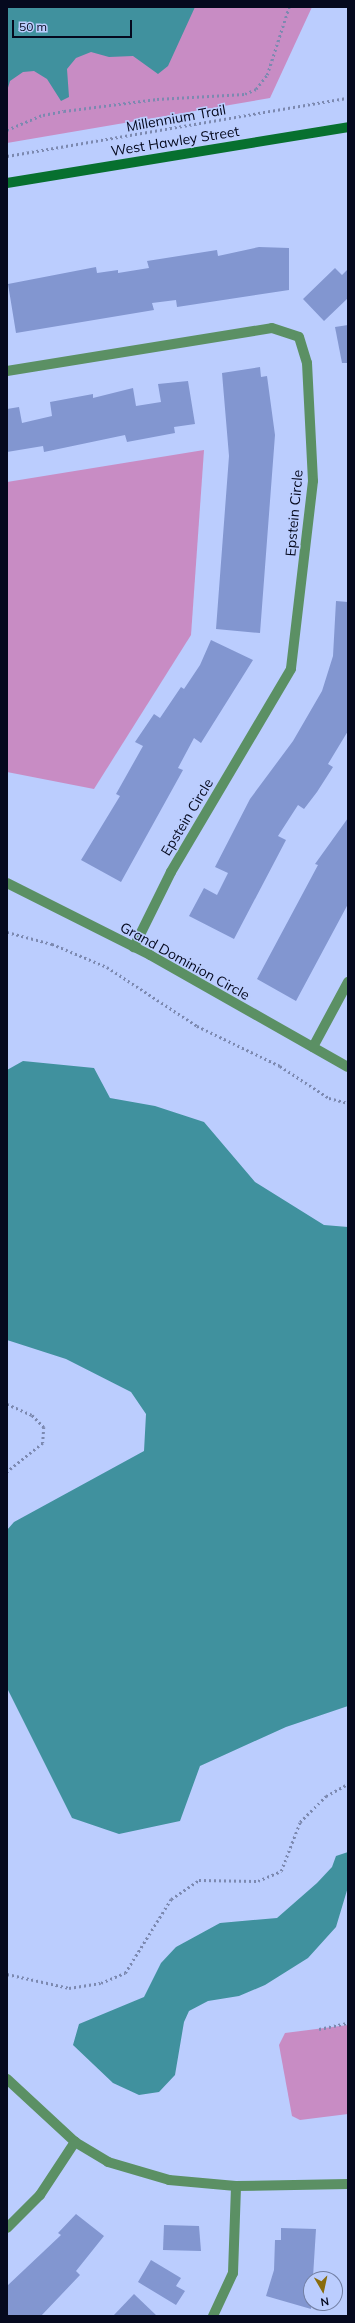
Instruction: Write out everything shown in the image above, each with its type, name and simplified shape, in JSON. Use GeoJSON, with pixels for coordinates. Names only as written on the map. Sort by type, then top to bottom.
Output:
{"type":"FeatureCollection","features":[{"type":"Feature","properties":{"kind":"street","name":"West Hawley Street"},"geometry":{"type":"LineString","coordinates":[[7,183],[348,127]]}},
{"type":"Feature","properties":{"kind":"street","name":"Epstein Circle"},"geometry":{"type":"LineString","coordinates":[[7,371],[272,328],[299,337],[307,363],[313,481],[291,669],[171,872],[134,948]]}},
{"type":"Feature","properties":{"kind":"street","name":"Grand Dominion Circle"},"geometry":{"type":"LineString","coordinates":[[7,883],[134,948],[348,1067]]}},
{"type":"Feature","properties":{"kind":"street"},"geometry":{"type":"LineString","coordinates":[[313,1048],[348,982]]}},
{"type":"Feature","properties":{"kind":"street"},"geometry":{"type":"LineString","coordinates":[[7,2078],[75,2142],[108,2162],[168,2180],[236,2186],[348,2184]]}},
{"type":"Feature","properties":{"kind":"street"},"geometry":{"type":"LineString","coordinates":[[7,2228],[40,2195],[75,2142]]}},
{"type":"Feature","properties":{"kind":"street"},"geometry":{"type":"LineString","coordinates":[[213,2316],[233,2273],[236,2186]]}},
{"type":"Feature","properties":{"kind":"path"},"geometry":{"type":"LineString","coordinates":[[7,130],[42,115],[64,111],[157,99],[245,94],[256,88],[266,75],[289,7]]}},
{"type":"Feature","properties":{"kind":"path","name":"Millennium Trail"},"geometry":{"type":"LineString","coordinates":[[7,156],[348,98]]}},
{"type":"Feature","properties":{"kind":"path"},"geometry":{"type":"LineString","coordinates":[[7,932],[52,944],[107,967],[197,1026],[280,1066],[329,1098],[348,1104]]}},
{"type":"Feature","properties":{"kind":"path"},"geometry":{"type":"LineString","coordinates":[[7,1404],[32,1415],[44,1427],[43,1443],[7,1472]]}},
{"type":"Feature","properties":{"kind":"path"},"geometry":{"type":"LineString","coordinates":[[7,1974],[68,1988],[101,1983],[124,1973],[171,1899],[199,1880],[258,1881],[281,1872],[300,1822],[326,1796],[348,1784]]}},
{"type":"Feature","properties":{"kind":"path"},"geometry":{"type":"LineString","coordinates":[[319,2029],[348,2023]]}},
{"type":"Feature","properties":{"kind":"shaded area"},"geometry":{"type":"Polygon","coordinates":[[[7,7],[312,7],[270,98],[7,143],[7,7]]]}},
{"type":"Feature","properties":{"kind":"shaded area"},"geometry":{"type":"Polygon","coordinates":[[[7,7],[195,7],[168,66],[158,74],[133,56],[109,57],[91,52],[76,58],[67,69],[69,97],[61,101],[47,79],[34,71],[23,72],[10,81],[7,91],[7,7]]]}},
{"type":"Feature","properties":{"kind":"shaded area"},"geometry":{"type":"Polygon","coordinates":[[[204,450],[191,635],[94,789],[7,772],[7,482],[204,450]]]}},
{"type":"Feature","properties":{"kind":"shaded area"},"geometry":{"type":"Polygon","coordinates":[[[23,1061],[94,1068],[110,1098],[155,1106],[204,1122],[255,1182],[324,1225],[348,1227],[348,1706],[286,1727],[200,1766],[180,1821],[119,1834],[72,1818],[7,1688],[7,1530],[14,1522],[144,1451],[146,1414],[131,1392],[66,1359],[7,1340],[7,1070],[23,1061]]]}},
{"type":"Feature","properties":{"kind":"shaded area"},"geometry":{"type":"Polygon","coordinates":[[[348,1852],[348,1887],[336,1927],[308,1958],[265,1985],[239,1996],[208,2001],[189,2011],[184,2022],[175,2075],[159,2092],[139,2095],[113,2083],[73,2045],[79,2024],[144,1997],[161,1963],[176,1947],[220,1923],[277,1918],[317,1883],[332,1867],[336,1856],[348,1852]]]}},
{"type":"Feature","properties":{"kind":"shaded area"},"geometry":{"type":"Polygon","coordinates":[[[348,2025],[348,2114],[300,2120],[292,2116],[279,2045],[285,2033],[348,2025]]]}},
{"type":"Feature","properties":{"kind":"building"},"geometry":{"type":"Polygon","coordinates":[[[259,247],[289,248],[289,290],[177,307],[176,300],[152,303],[154,310],[16,333],[8,284],[96,267],[97,273],[118,270],[118,273],[149,268],[147,261],[217,250],[218,256],[259,247]]]}},
{"type":"Feature","properties":{"kind":"building"},"geometry":{"type":"Polygon","coordinates":[[[335,268],[342,275],[348,269],[348,298],[324,321],[303,299],[335,268]]]}},
{"type":"Feature","properties":{"kind":"building"},"geometry":{"type":"Polygon","coordinates":[[[348,325],[348,363],[342,363],[335,327],[348,325]]]}},
{"type":"Feature","properties":{"kind":"building"},"geometry":{"type":"Polygon","coordinates":[[[260,367],[261,377],[267,376],[275,435],[260,633],[216,629],[229,456],[222,373],[260,367]]]}},
{"type":"Feature","properties":{"kind":"building"},"geometry":{"type":"Polygon","coordinates":[[[188,381],[195,424],[174,427],[175,433],[127,442],[125,435],[44,452],[43,446],[7,452],[7,409],[19,407],[22,423],[52,416],[50,402],[93,394],[93,398],[133,388],[136,406],[161,402],[158,384],[188,381]]]}},
{"type":"Feature","properties":{"kind":"building"},"geometry":{"type":"Polygon","coordinates":[[[336,601],[348,602],[348,731],[328,764],[333,767],[317,792],[304,809],[298,805],[278,836],[286,840],[234,939],[189,916],[204,888],[217,895],[228,873],[215,867],[250,799],[293,741],[322,691],[333,656],[336,601]]]}},
{"type":"Feature","properties":{"kind":"building"},"geometry":{"type":"Polygon","coordinates":[[[211,640],[253,660],[201,743],[194,738],[178,768],[183,770],[121,882],[81,860],[120,796],[116,794],[143,746],[135,742],[154,714],[160,718],[181,687],[184,689],[200,665],[211,640]]]}},
{"type":"Feature","properties":{"kind":"building"},"geometry":{"type":"Polygon","coordinates":[[[348,818],[348,904],[296,1001],[257,979],[318,865],[315,864],[348,818]]]}},
{"type":"Feature","properties":{"kind":"building"},"geometry":{"type":"Polygon","coordinates":[[[76,2214],[104,2236],[76,2271],[80,2275],[41,2316],[7,2316],[7,2286],[61,2235],[58,2233],[76,2214]]]}},
{"type":"Feature","properties":{"kind":"building"},"geometry":{"type":"Polygon","coordinates":[[[164,2225],[199,2226],[201,2251],[163,2250],[164,2225]]]}},
{"type":"Feature","properties":{"kind":"building"},"geometry":{"type":"Polygon","coordinates":[[[281,2228],[316,2229],[313,2271],[303,2271],[303,2307],[266,2296],[274,2270],[275,2240],[281,2240],[281,2228]]]}},
{"type":"Feature","properties":{"kind":"building"},"geometry":{"type":"Polygon","coordinates":[[[151,2260],[181,2278],[176,2286],[185,2291],[176,2305],[138,2282],[151,2260]]]}},
{"type":"Feature","properties":{"kind":"building"},"geometry":{"type":"Polygon","coordinates":[[[134,2294],[157,2316],[113,2316],[134,2294]]]}}]}
